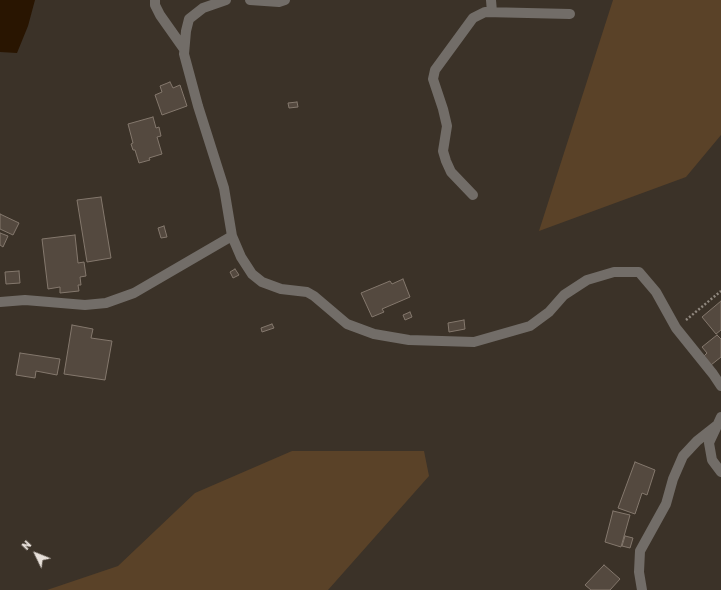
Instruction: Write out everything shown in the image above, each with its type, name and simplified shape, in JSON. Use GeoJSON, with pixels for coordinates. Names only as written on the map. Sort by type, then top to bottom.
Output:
{"type":"FeatureCollection","features":[{"type":"Feature","properties":{"kind":"street"},"geometry":{"type":"LineString","coordinates":[[155,0],[155,5],[160,15],[184,49]]}},
{"type":"Feature","properties":{"kind":"street"},"geometry":{"type":"LineString","coordinates":[[226,0],[203,8],[189,19],[186,31],[184,54],[198,106],[224,188],[232,236],[241,257],[252,274],[262,282],[281,289],[307,292],[314,296],[347,324],[374,334],[409,340],[474,342],[530,326],[549,312],[564,295],[586,280],[614,272],[638,272],[656,292],[676,328],[721,386]]}},
{"type":"Feature","properties":{"kind":"street"},"geometry":{"type":"LineString","coordinates":[[250,0],[279,2],[285,0]]}},
{"type":"Feature","properties":{"kind":"street"},"geometry":{"type":"LineString","coordinates":[[491,0],[492,12]]}},
{"type":"Feature","properties":{"kind":"street"},"geometry":{"type":"LineString","coordinates":[[473,196],[451,172],[446,161],[443,151],[447,126],[433,79],[435,70],[473,18],[485,12],[570,14]]}},
{"type":"Feature","properties":{"kind":"street"},"geometry":{"type":"LineString","coordinates":[[0,302],[25,300],[85,304],[106,303],[134,293],[232,236]]}},
{"type":"Feature","properties":{"kind":"street"},"geometry":{"type":"LineString","coordinates":[[721,417],[709,443],[712,460],[721,472]]}},
{"type":"Feature","properties":{"kind":"street"},"geometry":{"type":"LineString","coordinates":[[642,590],[639,572],[640,551],[666,504],[673,479],[683,456],[697,441],[716,426]]}},
{"type":"Feature","properties":{"kind":"path"},"geometry":{"type":"LineString","coordinates":[[676,328],[721,291]]}},
{"type":"Feature","properties":{"kind":"shaded area"},"geometry":{"type":"Polygon","coordinates":[[[0,0],[35,0],[28,26],[17,53],[0,52],[0,0]]]}},
{"type":"Feature","properties":{"kind":"shaded area"},"geometry":{"type":"Polygon","coordinates":[[[613,0],[721,0],[721,135],[686,177],[539,231],[613,0]]]}},
{"type":"Feature","properties":{"kind":"shaded area"},"geometry":{"type":"Polygon","coordinates":[[[292,451],[424,451],[429,476],[328,590],[47,590],[118,566],[195,493],[292,451]]]}},
{"type":"Feature","properties":{"kind":"building"},"geometry":{"type":"Polygon","coordinates":[[[170,82],[173,88],[180,85],[187,106],[162,115],[155,95],[162,92],[160,86],[170,82]]]}},
{"type":"Feature","properties":{"kind":"building"},"geometry":{"type":"Polygon","coordinates":[[[297,102],[298,107],[289,108],[288,103],[297,102]]]}},
{"type":"Feature","properties":{"kind":"building"},"geometry":{"type":"Polygon","coordinates":[[[153,117],[156,128],[159,127],[161,136],[157,137],[162,154],[149,158],[150,160],[139,163],[135,150],[133,150],[131,144],[133,143],[128,124],[153,117]]]}},
{"type":"Feature","properties":{"kind":"building"},"geometry":{"type":"Polygon","coordinates":[[[101,197],[111,258],[87,262],[77,200],[101,197]]]}},
{"type":"Feature","properties":{"kind":"building"},"geometry":{"type":"Polygon","coordinates":[[[0,214],[19,223],[13,235],[0,229],[0,214]]]}},
{"type":"Feature","properties":{"kind":"building"},"geometry":{"type":"Polygon","coordinates":[[[164,226],[167,237],[161,238],[158,228],[164,226]]]}},
{"type":"Feature","properties":{"kind":"building"},"geometry":{"type":"Polygon","coordinates":[[[0,233],[8,236],[3,247],[0,245],[0,233]]]}},
{"type":"Feature","properties":{"kind":"building"},"geometry":{"type":"Polygon","coordinates":[[[75,235],[78,263],[84,262],[86,276],[80,277],[81,285],[78,285],[79,291],[60,293],[60,287],[48,289],[42,239],[75,235]]]}},
{"type":"Feature","properties":{"kind":"building"},"geometry":{"type":"Polygon","coordinates":[[[235,269],[239,275],[233,278],[230,272],[235,269]]]}},
{"type":"Feature","properties":{"kind":"building"},"geometry":{"type":"Polygon","coordinates":[[[19,271],[20,283],[6,284],[5,272],[19,271]]]}},
{"type":"Feature","properties":{"kind":"building"},"geometry":{"type":"Polygon","coordinates":[[[403,279],[410,297],[382,309],[384,312],[372,317],[361,293],[390,281],[392,284],[403,279]]]}},
{"type":"Feature","properties":{"kind":"building"},"geometry":{"type":"Polygon","coordinates":[[[721,301],[721,330],[716,334],[702,317],[721,301]]]}},
{"type":"Feature","properties":{"kind":"building"},"geometry":{"type":"Polygon","coordinates":[[[410,312],[412,317],[405,320],[403,315],[410,312]]]}},
{"type":"Feature","properties":{"kind":"building"},"geometry":{"type":"Polygon","coordinates":[[[464,320],[465,329],[449,332],[448,323],[464,320]]]}},
{"type":"Feature","properties":{"kind":"building"},"geometry":{"type":"Polygon","coordinates":[[[272,324],[274,328],[262,332],[261,328],[272,324]]]}},
{"type":"Feature","properties":{"kind":"building"},"geometry":{"type":"Polygon","coordinates":[[[72,325],[93,329],[91,338],[112,341],[105,380],[64,374],[72,325]]]}},
{"type":"Feature","properties":{"kind":"building"},"geometry":{"type":"Polygon","coordinates":[[[717,335],[721,339],[721,357],[711,365],[704,356],[707,353],[702,347],[717,335]]]}},
{"type":"Feature","properties":{"kind":"building"},"geometry":{"type":"Polygon","coordinates":[[[20,353],[60,359],[57,375],[36,371],[35,378],[16,375],[20,353]]]}},
{"type":"Feature","properties":{"kind":"building"},"geometry":{"type":"Polygon","coordinates":[[[635,462],[655,470],[647,495],[642,493],[635,514],[618,508],[635,462]]]}},
{"type":"Feature","properties":{"kind":"building"},"geometry":{"type":"Polygon","coordinates":[[[613,511],[630,515],[621,547],[605,542],[613,511]]]}},
{"type":"Feature","properties":{"kind":"building"},"geometry":{"type":"Polygon","coordinates":[[[625,536],[633,538],[630,548],[622,546],[625,536]]]}},
{"type":"Feature","properties":{"kind":"building"},"geometry":{"type":"Polygon","coordinates":[[[604,565],[620,579],[610,590],[591,590],[585,585],[604,565]]]}}]}
